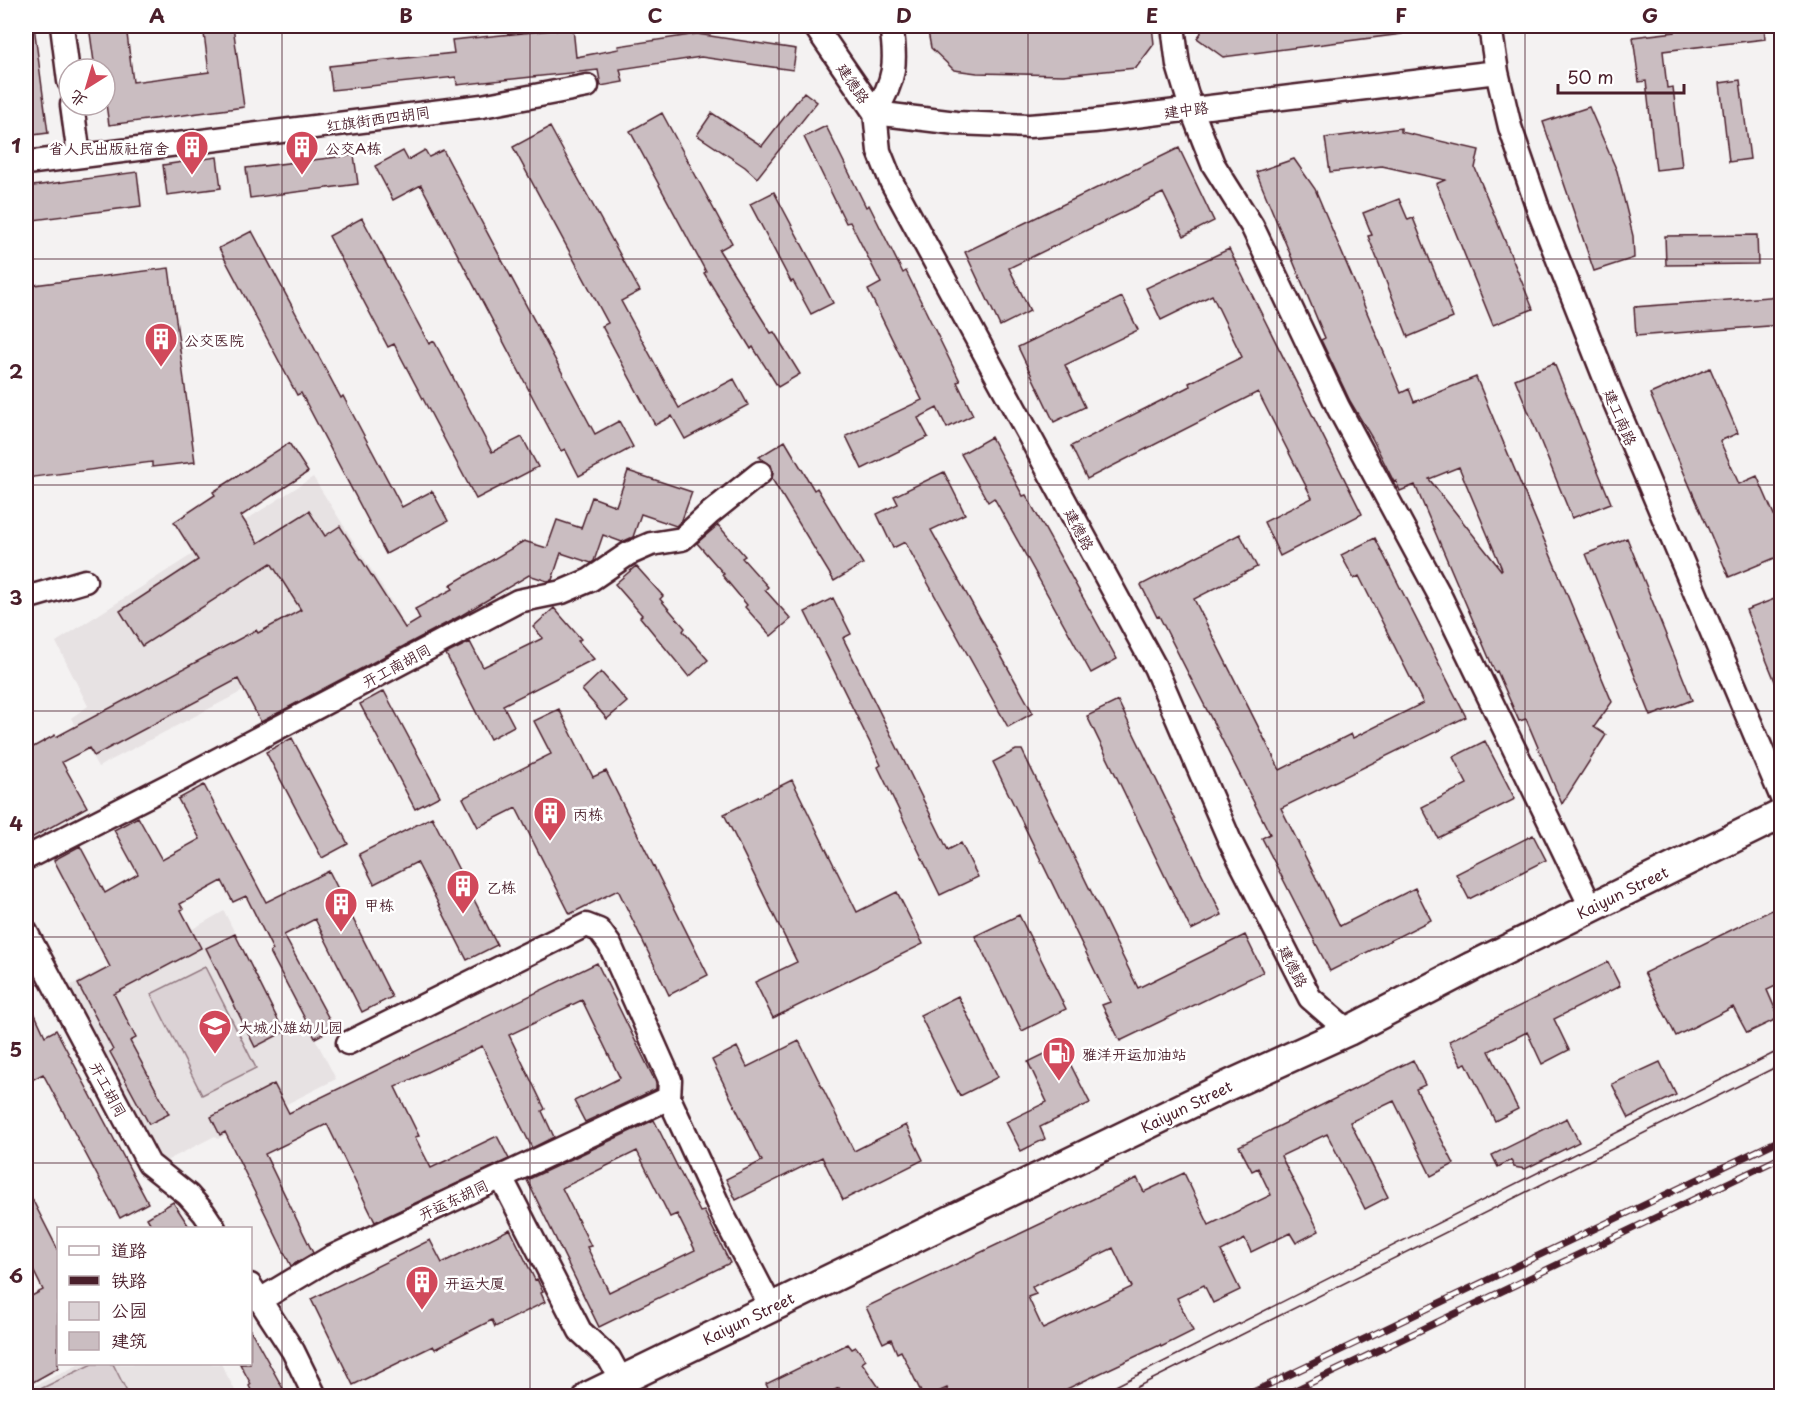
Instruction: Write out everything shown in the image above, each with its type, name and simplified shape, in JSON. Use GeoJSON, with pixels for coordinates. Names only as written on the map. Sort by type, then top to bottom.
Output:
{"type":"FeatureCollection","features":[{"type":"Feature","properties":{"kind":"main road","name":"Kaiyun Street"},"geometry":{"type":"LineString","coordinates":[[589,1396],[1227,1086],[1348,1031],[1591,907],[1782,814]]}},
{"type":"Feature","properties":{"kind":"street"},"geometry":{"type":"LineString","coordinates":[[62,26],[66,57]]}},
{"type":"Feature","properties":{"kind":"street","name":"建德路"},"geometry":{"type":"LineString","coordinates":[[815,26],[875,113],[879,151],[891,181],[1155,667],[1230,841],[1310,998],[1348,1031]]}},
{"type":"Feature","properties":{"kind":"street"},"geometry":{"type":"LineString","coordinates":[[875,113],[889,90],[894,69],[895,48],[891,26]]}},
{"type":"Feature","properties":{"kind":"street"},"geometry":{"type":"LineString","coordinates":[[1173,26],[1178,65],[1191,108],[1213,164],[1252,226],[1338,407],[1439,594],[1591,907]]}},
{"type":"Feature","properties":{"kind":"street","name":"建工南路"},"geometry":{"type":"LineString","coordinates":[[1490,26],[1497,72],[1510,127],[1540,214],[1610,390],[1782,798]]}},
{"type":"Feature","properties":{"kind":"street","name":"建中路"},"geometry":{"type":"LineString","coordinates":[[875,113],[956,123],[1029,126],[1095,121],[1497,72]]}},
{"type":"Feature","properties":{"kind":"street","name":"红旗街西四胡同"},"geometry":{"type":"LineString","coordinates":[[26,163],[482,106],[587,86]]}},
{"type":"Feature","properties":{"kind":"street"},"geometry":{"type":"LineString","coordinates":[[74,117],[79,156]]}},
{"type":"Feature","properties":{"kind":"street","name":"开工南胡同"},"geometry":{"type":"LineString","coordinates":[[26,858],[518,601],[562,592],[590,580],[628,554],[651,544],[682,539],[760,473]]}},
{"type":"Feature","properties":{"kind":"street"},"geometry":{"type":"LineString","coordinates":[[26,598],[85,581]]}},
{"type":"Feature","properties":{"kind":"street"},"geometry":{"type":"LineString","coordinates":[[348,1043],[586,925],[599,930],[610,945],[670,1080],[669,1098],[724,1217],[771,1307]]}},
{"type":"Feature","properties":{"kind":"street","name":"开工胡同"},"geometry":{"type":"LineString","coordinates":[[26,932],[150,1164],[188,1195],[213,1227]]}},
{"type":"Feature","properties":{"kind":"street"},"geometry":{"type":"LineString","coordinates":[[501,1177],[669,1098]]}},
{"type":"Feature","properties":{"kind":"street","name":"开运东胡同"},"geometry":{"type":"LineString","coordinates":[[255,1293],[501,1177],[580,1331],[609,1358],[621,1380]]}},
{"type":"Feature","properties":{"kind":"street"},"geometry":{"type":"LineString","coordinates":[[255,1293],[292,1351],[315,1396]]}},
{"type":"Feature","properties":{"kind":"shaded area"},"geometry":{"type":"Polygon","coordinates":[[[313,477],[398,615],[368,633],[262,681],[98,767],[71,718],[88,706],[56,642],[313,477]]]}},
{"type":"Feature","properties":{"kind":"shaded area","name":"大城小雄幼儿园"},"geometry":{"type":"Polygon","coordinates":[[[224,911],[284,1032],[306,1021],[336,1079],[218,1139],[215,1136],[162,1163],[69,986],[102,969],[103,971],[154,951],[224,911]]]}},
{"type":"Feature","properties":{"kind":"shaded area"},"geometry":{"type":"Polygon","coordinates":[[[78,1365],[222,1365],[238,1396],[26,1396],[26,1390],[78,1365]]]}},
{"type":"Feature","properties":{"kind":"green space"},"geometry":{"type":"Polygon","coordinates":[[[205,967],[256,1068],[202,1095],[151,994],[205,967]]]}},
{"type":"Feature","properties":{"kind":"green space"},"geometry":{"type":"Polygon","coordinates":[[[90,1365],[114,1365],[129,1396],[26,1396],[90,1365]]]}},
{"type":"Feature","properties":{"kind":"building"},"geometry":{"type":"Polygon","coordinates":[[[26,26],[34,26],[48,133],[26,136],[26,26]]]}},
{"type":"Feature","properties":{"kind":"building"},"geometry":{"type":"Polygon","coordinates":[[[89,26],[126,26],[133,82],[209,72],[203,26],[233,26],[244,107],[109,125],[108,117],[117,117],[117,57],[93,57],[89,26]]]}},
{"type":"Feature","properties":{"kind":"building"},"geometry":{"type":"Polygon","coordinates":[[[927,26],[969,26],[970,33],[1040,26],[1152,26],[1154,44],[1136,68],[1063,75],[977,73],[954,70],[931,48],[927,26]]]}},
{"type":"Feature","properties":{"kind":"building"},"geometry":{"type":"Polygon","coordinates":[[[1200,26],[1402,26],[1402,34],[1223,57],[1197,38],[1201,33],[1200,26]]]}},
{"type":"Feature","properties":{"kind":"building"},"geometry":{"type":"Polygon","coordinates":[[[1674,26],[1764,26],[1765,39],[1663,51],[1667,88],[1673,87],[1682,167],[1656,170],[1646,81],[1639,82],[1633,37],[1675,32],[1674,26]]]}},
{"type":"Feature","properties":{"kind":"building"},"geometry":{"type":"Polygon","coordinates":[[[573,28],[576,57],[619,49],[618,46],[697,34],[796,49],[793,70],[701,57],[620,69],[623,82],[601,86],[598,70],[457,85],[456,77],[332,90],[329,66],[454,53],[452,40],[573,28]]]}},
{"type":"Feature","properties":{"kind":"building"},"geometry":{"type":"Polygon","coordinates":[[[1740,80],[1750,159],[1729,162],[1720,83],[1740,80]]]}},
{"type":"Feature","properties":{"kind":"building"},"geometry":{"type":"Polygon","coordinates":[[[804,92],[817,102],[757,178],[745,167],[697,135],[712,113],[762,146],[804,92]]]}},
{"type":"Feature","properties":{"kind":"building"},"geometry":{"type":"Polygon","coordinates":[[[1589,107],[1617,171],[1633,236],[1634,258],[1594,271],[1543,122],[1589,107]]]}},
{"type":"Feature","properties":{"kind":"building"},"geometry":{"type":"Polygon","coordinates":[[[662,113],[732,243],[719,250],[771,333],[774,332],[800,374],[778,387],[753,347],[751,349],[704,273],[706,272],[630,131],[662,113]]]}},
{"type":"Feature","properties":{"kind":"building"},"geometry":{"type":"Polygon","coordinates":[[[826,126],[866,207],[869,205],[903,273],[906,271],[960,381],[957,382],[973,415],[947,428],[937,408],[918,418],[928,437],[862,469],[846,436],[922,400],[868,290],[881,283],[850,222],[846,223],[804,137],[826,126]]]}},
{"type":"Feature","properties":{"kind":"building"},"geometry":{"type":"Polygon","coordinates":[[[550,127],[640,291],[621,301],[679,408],[734,379],[748,405],[685,439],[672,416],[655,425],[602,326],[608,323],[513,147],[550,127]]]}},
{"type":"Feature","properties":{"kind":"building"},"geometry":{"type":"Polygon","coordinates":[[[1401,128],[1401,132],[1479,150],[1475,168],[1533,309],[1493,325],[1436,184],[1445,180],[1382,166],[1330,172],[1325,138],[1401,128]]]}},
{"type":"Feature","properties":{"kind":"building"},"geometry":{"type":"Polygon","coordinates":[[[1179,148],[1214,221],[1184,236],[1163,193],[1009,268],[1030,311],[1000,326],[965,252],[1179,148]]]}},
{"type":"Feature","properties":{"kind":"building"},"geometry":{"type":"Polygon","coordinates":[[[425,150],[429,157],[443,150],[595,434],[619,421],[633,447],[579,476],[565,449],[561,451],[421,185],[393,200],[375,166],[403,151],[408,160],[425,150]]]}},
{"type":"Feature","properties":{"kind":"building","name":"公交A栋"},"geometry":{"type":"Polygon","coordinates":[[[354,155],[358,184],[250,198],[246,168],[354,155]]]}},
{"type":"Feature","properties":{"kind":"building","name":"省人民出版社宿舍"},"geometry":{"type":"Polygon","coordinates":[[[217,157],[221,188],[167,195],[163,165],[217,157]]]}},
{"type":"Feature","properties":{"kind":"building"},"geometry":{"type":"Polygon","coordinates":[[[1294,159],[1315,189],[1401,393],[1409,389],[1414,402],[1476,377],[1612,702],[1594,727],[1606,735],[1562,804],[1526,719],[1519,721],[1497,671],[1495,672],[1415,485],[1400,491],[1350,401],[1321,340],[1325,338],[1256,172],[1294,159]],[[1459,467],[1429,479],[1501,570],[1459,467]]]}},
{"type":"Feature","properties":{"kind":"building"},"geometry":{"type":"Polygon","coordinates":[[[137,172],[141,206],[26,221],[26,187],[137,172]]]}},
{"type":"Feature","properties":{"kind":"building"},"geometry":{"type":"Polygon","coordinates":[[[774,192],[833,303],[811,314],[793,281],[791,282],[750,204],[774,192]]]}},
{"type":"Feature","properties":{"kind":"building"},"geometry":{"type":"Polygon","coordinates":[[[1399,199],[1408,220],[1413,218],[1453,318],[1408,337],[1368,236],[1372,235],[1363,213],[1399,199]]]}},
{"type":"Feature","properties":{"kind":"building"},"geometry":{"type":"Polygon","coordinates":[[[362,218],[429,344],[434,341],[492,452],[522,437],[538,467],[476,499],[394,344],[388,347],[329,236],[362,218]]]}},
{"type":"Feature","properties":{"kind":"building"},"geometry":{"type":"Polygon","coordinates":[[[252,231],[402,507],[432,491],[448,521],[386,554],[301,393],[297,395],[219,248],[252,231]]]}},
{"type":"Feature","properties":{"kind":"building"},"geometry":{"type":"Polygon","coordinates":[[[1757,235],[1758,264],[1666,265],[1665,236],[1757,235]]]}},
{"type":"Feature","properties":{"kind":"building"},"geometry":{"type":"Polygon","coordinates":[[[1229,249],[1362,514],[1280,556],[1264,522],[1312,498],[1258,392],[1087,479],[1071,446],[1242,357],[1212,295],[1161,320],[1146,288],[1229,249]]]}},
{"type":"Feature","properties":{"kind":"building"},"geometry":{"type":"Polygon","coordinates":[[[169,268],[195,462],[152,467],[152,462],[26,478],[26,286],[169,268]]]}},
{"type":"Feature","properties":{"kind":"building"},"geometry":{"type":"Polygon","coordinates":[[[1782,296],[1782,325],[1636,336],[1634,307],[1782,296]]]}},
{"type":"Feature","properties":{"kind":"building"},"geometry":{"type":"Polygon","coordinates":[[[1122,297],[1138,330],[1065,365],[1085,407],[1054,422],[1018,347],[1122,297]]]}},
{"type":"Feature","properties":{"kind":"building"},"geometry":{"type":"Polygon","coordinates":[[[1554,363],[1611,503],[1572,518],[1515,379],[1554,363]]]}},
{"type":"Feature","properties":{"kind":"building"},"geometry":{"type":"Polygon","coordinates":[[[1710,368],[1738,433],[1720,441],[1739,484],[1757,476],[1782,533],[1782,555],[1729,577],[1650,394],[1710,368]]]}},
{"type":"Feature","properties":{"kind":"building"},"geometry":{"type":"Polygon","coordinates":[[[991,437],[1023,496],[1026,495],[1117,659],[1091,673],[994,498],[988,502],[961,454],[991,437]]]}},
{"type":"Feature","properties":{"kind":"building"},"geometry":{"type":"Polygon","coordinates":[[[785,441],[814,490],[817,488],[863,564],[834,581],[772,479],[771,465],[759,457],[785,441]]]}},
{"type":"Feature","properties":{"kind":"building"},"geometry":{"type":"Polygon","coordinates":[[[289,443],[308,472],[241,516],[258,543],[309,511],[325,536],[340,526],[405,628],[420,619],[415,609],[453,589],[450,585],[524,541],[547,548],[557,520],[581,528],[592,497],[616,506],[628,471],[692,492],[682,520],[676,526],[641,514],[633,537],[622,542],[603,535],[594,561],[591,563],[561,553],[552,580],[547,581],[529,575],[462,615],[261,722],[238,679],[94,756],[89,748],[62,762],[87,807],[26,841],[26,751],[256,630],[258,633],[301,610],[271,563],[142,646],[120,611],[198,560],[174,522],[215,495],[213,492],[289,443]]]}},
{"type":"Feature","properties":{"kind":"building"},"geometry":{"type":"Polygon","coordinates":[[[944,472],[965,514],[931,530],[1033,713],[1008,727],[905,542],[893,548],[877,514],[898,504],[894,496],[944,472]]]}},
{"type":"Feature","properties":{"kind":"building"},"geometry":{"type":"Polygon","coordinates":[[[718,525],[745,556],[742,558],[768,587],[765,590],[791,619],[771,636],[745,607],[747,605],[722,575],[724,574],[697,543],[718,525]]]}},
{"type":"Feature","properties":{"kind":"building"},"geometry":{"type":"Polygon","coordinates":[[[1240,534],[1257,567],[1194,599],[1280,770],[1351,734],[1353,738],[1423,703],[1359,576],[1354,579],[1341,555],[1375,538],[1466,717],[1281,808],[1340,926],[1415,888],[1431,920],[1330,971],[1262,838],[1270,834],[1141,585],[1240,534]]]}},
{"type":"Feature","properties":{"kind":"building"},"geometry":{"type":"Polygon","coordinates":[[[1627,538],[1692,700],[1651,716],[1586,554],[1627,538]]]}},
{"type":"Feature","properties":{"kind":"building"},"geometry":{"type":"Polygon","coordinates":[[[636,566],[663,596],[660,599],[708,660],[689,677],[640,617],[642,615],[615,584],[636,566]]]}},
{"type":"Feature","properties":{"kind":"building"},"geometry":{"type":"Polygon","coordinates":[[[1782,596],[1782,696],[1781,696],[1746,610],[1782,596]]]}},
{"type":"Feature","properties":{"kind":"building"},"geometry":{"type":"Polygon","coordinates":[[[833,598],[851,634],[843,638],[948,850],[961,843],[978,877],[940,895],[878,767],[881,765],[805,612],[833,598]]]}},
{"type":"Feature","properties":{"kind":"building"},"geometry":{"type":"Polygon","coordinates":[[[554,608],[581,639],[578,641],[594,659],[503,705],[514,726],[490,739],[446,654],[470,642],[483,667],[543,638],[533,627],[554,608]]]}},
{"type":"Feature","properties":{"kind":"building"},"geometry":{"type":"Polygon","coordinates":[[[601,672],[627,702],[607,719],[582,690],[601,672]]]}},
{"type":"Feature","properties":{"kind":"building"},"geometry":{"type":"Polygon","coordinates":[[[384,691],[440,796],[415,809],[360,704],[384,691]]]}},
{"type":"Feature","properties":{"kind":"building"},"geometry":{"type":"Polygon","coordinates":[[[1118,701],[1222,915],[1191,930],[1087,716],[1118,701]]]}},
{"type":"Feature","properties":{"kind":"building"},"geometry":{"type":"Polygon","coordinates":[[[559,709],[593,777],[606,771],[708,975],[669,995],[618,890],[570,914],[516,808],[478,827],[463,798],[551,754],[534,721],[559,709]]]}},
{"type":"Feature","properties":{"kind":"building"},"geometry":{"type":"Polygon","coordinates":[[[292,738],[348,844],[322,858],[266,752],[292,738]]]}},
{"type":"Feature","properties":{"kind":"building"},"geometry":{"type":"Polygon","coordinates":[[[1485,741],[1515,799],[1438,838],[1422,807],[1467,784],[1453,757],[1485,741]]]}},
{"type":"Feature","properties":{"kind":"building"},"geometry":{"type":"Polygon","coordinates":[[[1016,750],[1022,750],[1138,988],[1245,935],[1263,972],[1120,1041],[1102,1005],[1110,1002],[993,762],[1016,750]]]}},
{"type":"Feature","properties":{"kind":"building"},"geometry":{"type":"Polygon","coordinates":[[[792,780],[857,912],[897,892],[923,944],[773,1018],[755,982],[797,962],[724,814],[792,780]]]}},
{"type":"Feature","properties":{"kind":"building"},"geometry":{"type":"Polygon","coordinates":[[[204,785],[266,902],[329,871],[392,997],[362,1012],[315,919],[284,935],[334,1028],[315,1038],[270,952],[273,950],[246,896],[233,902],[222,881],[180,904],[201,948],[114,994],[136,1038],[130,1041],[169,1114],[149,1124],[110,1052],[113,1050],[78,984],[110,967],[54,860],[80,846],[105,893],[138,874],[114,830],[138,817],[162,860],[200,839],[178,799],[204,785]]]}},
{"type":"Feature","properties":{"kind":"building","name":"乙栋"},"geometry":{"type":"Polygon","coordinates":[[[432,817],[497,945],[467,960],[417,862],[374,884],[359,854],[432,817]]]}},
{"type":"Feature","properties":{"kind":"building"},"geometry":{"type":"Polygon","coordinates":[[[1533,835],[1546,860],[1469,899],[1456,874],[1533,835]]]}},
{"type":"Feature","properties":{"kind":"building"},"geometry":{"type":"Polygon","coordinates":[[[1782,905],[1782,983],[1767,990],[1779,1018],[1747,1033],[1733,1007],[1676,1036],[1644,973],[1782,905]]]}},
{"type":"Feature","properties":{"kind":"building"},"geometry":{"type":"Polygon","coordinates":[[[1019,915],[1066,1009],[1022,1031],[975,936],[1019,915]]]}},
{"type":"Feature","properties":{"kind":"building"},"geometry":{"type":"Polygon","coordinates":[[[235,934],[284,1032],[255,1047],[206,948],[235,934]]]}},
{"type":"Feature","properties":{"kind":"building"},"geometry":{"type":"Polygon","coordinates":[[[1608,962],[1620,986],[1554,1019],[1569,1050],[1542,1064],[1527,1032],[1489,1051],[1518,1109],[1495,1121],[1466,1063],[1461,1065],[1449,1041],[1608,962]]]}},
{"type":"Feature","properties":{"kind":"building"},"geometry":{"type":"Polygon","coordinates":[[[597,963],[656,1083],[656,1089],[585,1122],[574,1101],[620,1078],[582,1000],[509,1035],[545,1109],[542,1111],[554,1137],[532,1148],[482,1046],[395,1087],[419,1136],[415,1137],[431,1168],[497,1136],[509,1159],[375,1222],[327,1124],[265,1154],[313,1253],[291,1266],[225,1132],[220,1135],[211,1117],[274,1084],[289,1113],[597,963]]]}},
{"type":"Feature","properties":{"kind":"building"},"geometry":{"type":"Polygon","coordinates":[[[26,995],[45,1036],[56,1030],[148,1203],[120,1218],[43,1074],[26,1083],[26,995]]]}},
{"type":"Feature","properties":{"kind":"building"},"geometry":{"type":"Polygon","coordinates":[[[958,996],[998,1077],[960,1096],[920,1015],[958,996]]]}},
{"type":"Feature","properties":{"kind":"building"},"geometry":{"type":"Polygon","coordinates":[[[799,1041],[854,1151],[906,1125],[923,1160],[843,1200],[822,1157],[736,1200],[726,1179],[762,1161],[712,1060],[737,1047],[747,1067],[799,1041]]]}},
{"type":"Feature","properties":{"kind":"building","name":"雅洋开运加油站"},"geometry":{"type":"Polygon","coordinates":[[[1061,1046],[1090,1103],[1040,1127],[1045,1139],[1021,1151],[1006,1122],[1047,1102],[1028,1062],[1061,1046]]]}},
{"type":"Feature","properties":{"kind":"building"},"geometry":{"type":"Polygon","coordinates":[[[1413,1060],[1425,1085],[1416,1089],[1454,1164],[1431,1176],[1394,1101],[1350,1122],[1388,1197],[1365,1209],[1327,1134],[1281,1156],[1319,1231],[1296,1243],[1290,1233],[1251,1252],[1245,1239],[1221,1251],[1240,1290],[1213,1303],[1204,1285],[1177,1298],[1193,1331],[1052,1396],[951,1396],[947,1388],[929,1396],[923,1396],[901,1351],[897,1353],[891,1339],[883,1343],[866,1307],[1137,1178],[1144,1192],[1184,1173],[1209,1225],[1271,1195],[1258,1168],[1252,1171],[1239,1146],[1413,1060]],[[1113,1248],[1032,1287],[1036,1294],[1028,1297],[1043,1329],[1132,1287],[1113,1248]]]}},
{"type":"Feature","properties":{"kind":"building"},"geometry":{"type":"Polygon","coordinates":[[[1660,1062],[1676,1095],[1629,1118],[1612,1084],[1660,1062]]]}},
{"type":"Feature","properties":{"kind":"building"},"geometry":{"type":"Polygon","coordinates":[[[1567,1118],[1579,1142],[1525,1169],[1514,1167],[1511,1160],[1498,1167],[1492,1155],[1567,1118]]]}},
{"type":"Feature","properties":{"kind":"building"},"geometry":{"type":"Polygon","coordinates":[[[654,1120],[700,1212],[704,1211],[730,1263],[599,1327],[527,1180],[654,1120]],[[637,1151],[562,1188],[591,1246],[587,1247],[609,1292],[695,1250],[677,1214],[670,1217],[637,1151]]]}},
{"type":"Feature","properties":{"kind":"building"},"geometry":{"type":"Polygon","coordinates":[[[26,1187],[57,1248],[58,1368],[26,1386],[26,1299],[43,1290],[26,1256],[26,1187]]]}},
{"type":"Feature","properties":{"kind":"building"},"geometry":{"type":"Polygon","coordinates":[[[173,1202],[189,1227],[152,1227],[147,1218],[173,1202]]]}},
{"type":"Feature","properties":{"kind":"building","name":"开运大厦"},"geometry":{"type":"Polygon","coordinates":[[[510,1229],[535,1280],[537,1279],[545,1302],[495,1327],[492,1320],[435,1349],[433,1346],[353,1385],[311,1299],[430,1240],[442,1263],[510,1229]]]}},
{"type":"Feature","properties":{"kind":"building"},"geometry":{"type":"Polygon","coordinates":[[[252,1333],[287,1396],[254,1396],[249,1386],[251,1384],[241,1365],[252,1365],[252,1333]]]}},
{"type":"Feature","properties":{"kind":"building"},"geometry":{"type":"Polygon","coordinates":[[[848,1344],[852,1349],[856,1347],[866,1360],[862,1363],[885,1396],[845,1396],[839,1388],[822,1396],[772,1396],[766,1384],[848,1344]]]}},
{"type":"Feature","properties":{"kind":"tram line"},"geometry":{"type":"LineString","coordinates":[[1096,1396],[1782,1049]]}},
{"type":"Feature","properties":{"kind":"tram line"},"geometry":{"type":"LineString","coordinates":[[1119,1396],[1782,1064]]}},
{"type":"Feature","properties":{"kind":"railway"},"geometry":{"type":"LineString","coordinates":[[1245,1396],[1782,1139]]}},
{"type":"Feature","properties":{"kind":"railway"},"geometry":{"type":"LineString","coordinates":[[1283,1396],[1782,1157]]}},
{"type":"Feature","properties":{"kind":"place","name":"省人民出版社宿舍"},"geometry":{"type":"Point","coordinates":[192,176]}},
{"type":"Feature","properties":{"kind":"place","name":"公交A栋"},"geometry":{"type":"Point","coordinates":[302,176]}},
{"type":"Feature","properties":{"kind":"place","name":"公交医院"},"geometry":{"type":"Point","coordinates":[161,368]}},
{"type":"Feature","properties":{"kind":"place","name":"丙栋"},"geometry":{"type":"Point","coordinates":[550,842]}},
{"type":"Feature","properties":{"kind":"place","name":"乙栋"},"geometry":{"type":"Point","coordinates":[463,915]}},
{"type":"Feature","properties":{"kind":"place","name":"甲栋"},"geometry":{"type":"Point","coordinates":[341,933]}},
{"type":"Feature","properties":{"kind":"place","name":"大城小雄幼儿园"},"geometry":{"type":"Point","coordinates":[215,1055]}},
{"type":"Feature","properties":{"kind":"place","name":"雅洋开运加油站"},"geometry":{"type":"Point","coordinates":[1059,1082]}},
{"type":"Feature","properties":{"kind":"place","name":"开运大厦"},"geometry":{"type":"Point","coordinates":[422,1311]}}]}
